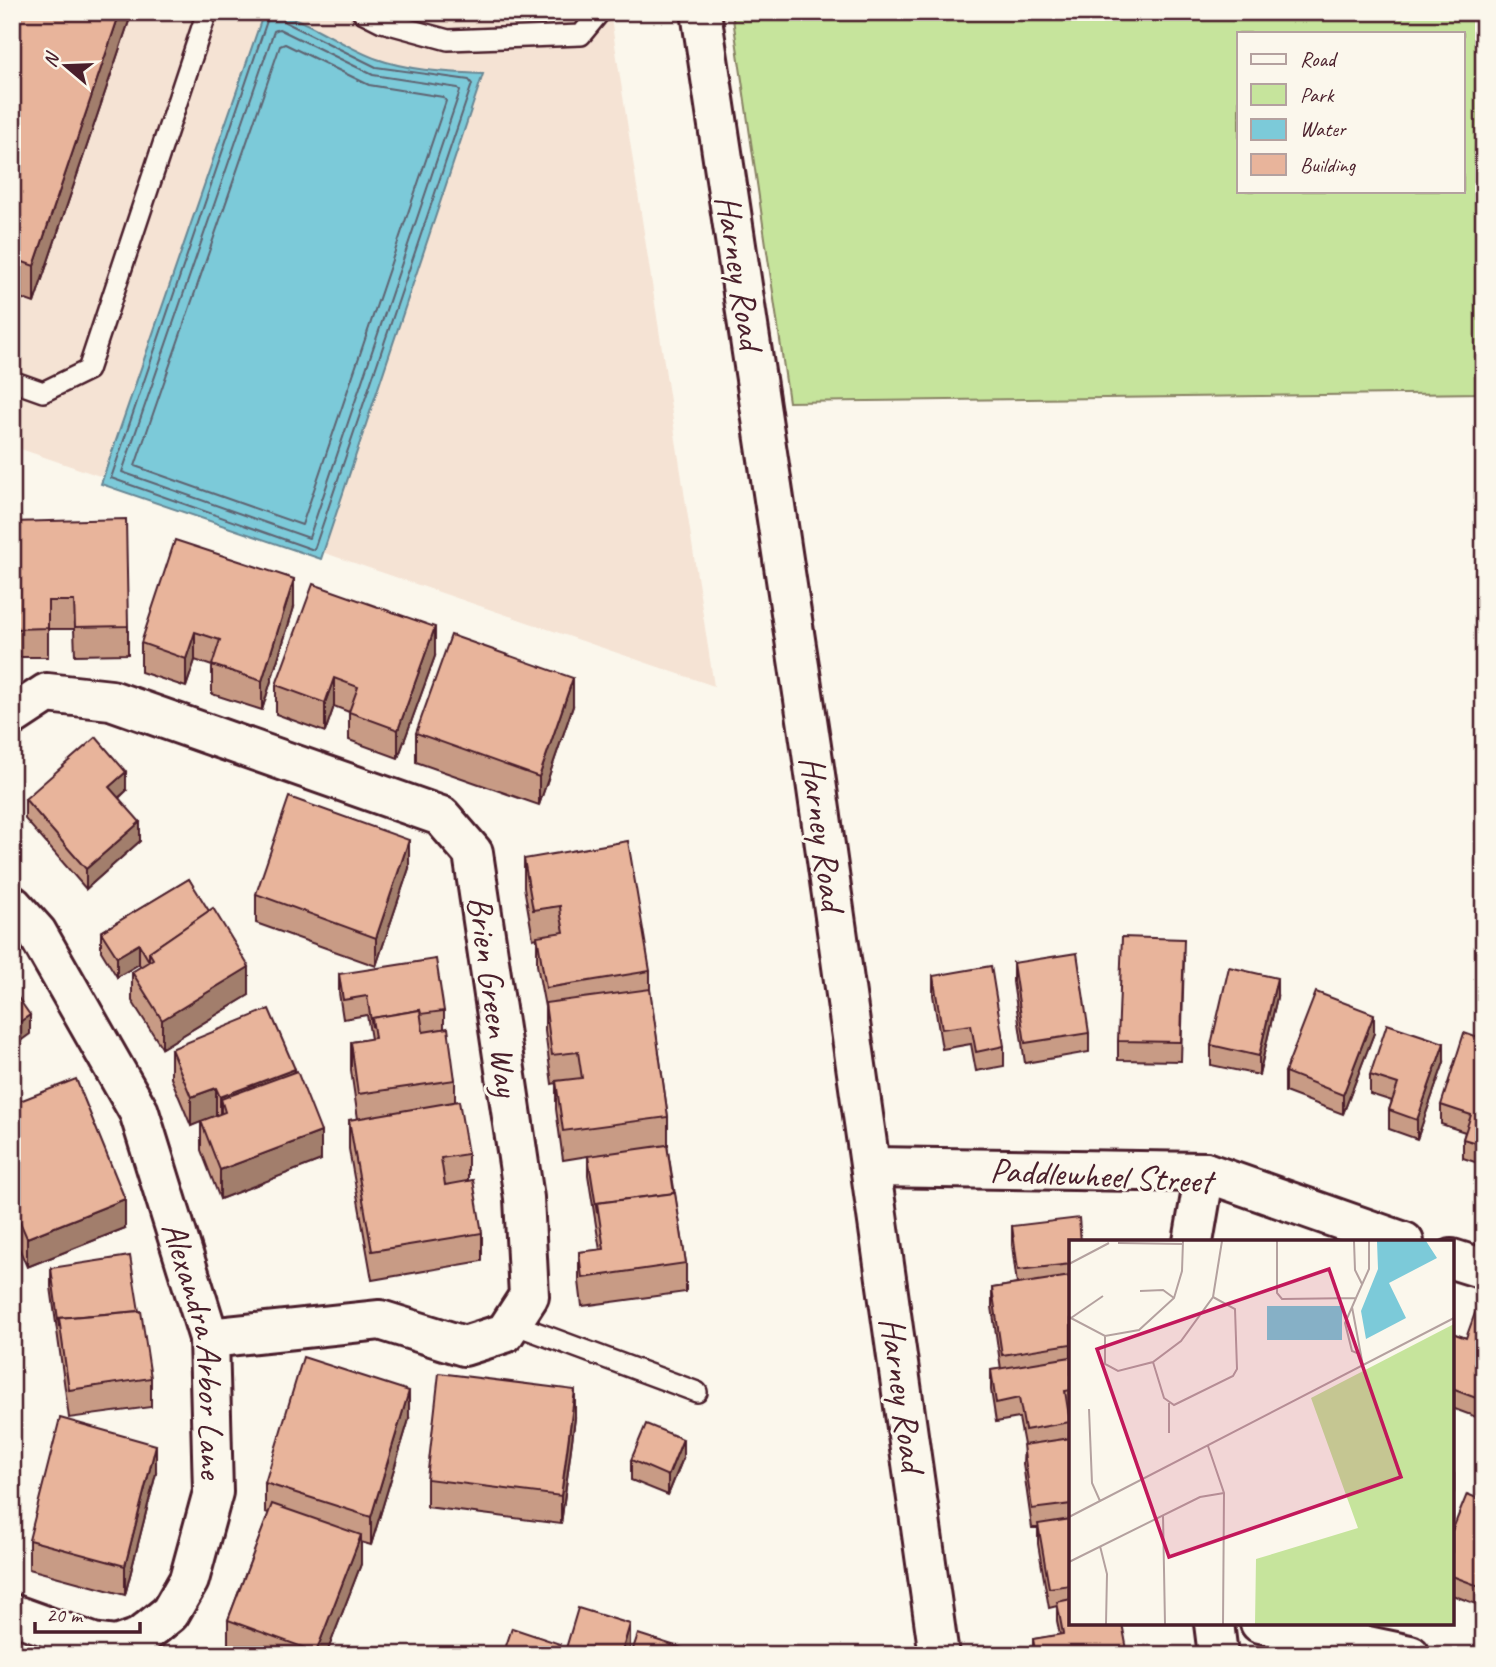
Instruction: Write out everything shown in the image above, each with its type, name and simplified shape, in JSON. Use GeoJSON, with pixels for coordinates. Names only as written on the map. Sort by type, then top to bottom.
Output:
{"type":"FeatureCollection","features":[{"type":"Feature","properties":{"kind":"street","name":"Harney Road"},"geometry":{"type":"LineString","coordinates":[[701,12],[871,1167],[939,1655]]}},
{"type":"Feature","properties":{"kind":"street","name":"Brien Green Way"},"geometry":{"type":"LineString","coordinates":[[12,716],[47,693],[111,700],[441,816],[473,853],[524,1198],[529,1296],[512,1323]]}},
{"type":"Feature","properties":{"kind":"street","name":"Alexandra Arbor Lane"},"geometry":{"type":"LineString","coordinates":[[12,905],[37,933],[139,1112],[209,1338],[213,1492],[189,1580],[170,1614],[139,1638],[116,1646],[93,1643],[12,1614]]}},
{"type":"Feature","properties":{"kind":"street","name":"Paddlewheel Street"},"geometry":{"type":"LineString","coordinates":[[871,1167],[1205,1172],[1398,1240]]}},
{"type":"Feature","properties":{"kind":"street"},"geometry":{"type":"LineString","coordinates":[[1193,1240],[1205,1172]]}},
{"type":"Feature","properties":{"kind":"street"},"geometry":{"type":"LineString","coordinates":[[1454,1259],[1484,1269]]}},
{"type":"Feature","properties":{"kind":"street"},"geometry":{"type":"LineString","coordinates":[[209,1338],[380,1321],[464,1346],[505,1333],[512,1323]]}},
{"type":"Feature","properties":{"kind":"street"},"geometry":{"type":"LineString","coordinates":[[1214,1625],[1218,1655]]}},
{"type":"Feature","properties":{"kind":"street"},"geometry":{"type":"LineString","coordinates":[[1269,1625],[1410,1655]]}},
{"type":"Feature","properties":{"kind":"lane"},"geometry":{"type":"LineString","coordinates":[[12,381],[43,392],[88,370],[206,12]]}},
{"type":"Feature","properties":{"kind":"lane"},"geometry":{"type":"LineString","coordinates":[[362,12],[382,22],[449,40],[581,35],[600,12]]}},
{"type":"Feature","properties":{"kind":"lane"},"geometry":{"type":"LineString","coordinates":[[512,1323],[697,1392]]}},
{"type":"Feature","properties":{"kind":"shaded area"},"geometry":{"type":"Polygon","coordinates":[[[12,12],[610,12],[714,686],[12,446],[12,12]]]}},
{"type":"Feature","properties":{"kind":"green space"},"geometry":{"type":"Polygon","coordinates":[[[732,12],[1484,12],[1484,393],[789,402],[732,12]]]}},
{"type":"Feature","properties":{"kind":"water"},"geometry":{"type":"Polygon","coordinates":[[[264,12],[292,18],[363,54],[390,63],[429,70],[483,74],[321,559],[101,484],[264,12]]]}},
{"type":"Feature","properties":{"kind":"building"},"geometry":{"type":"Polygon","coordinates":[[[12,12],[120,12],[34,266],[12,258],[12,12]]]}},
{"type":"Feature","properties":{"kind":"building"},"geometry":{"type":"Polygon","coordinates":[[[126,519],[128,626],[75,627],[74,601],[48,601],[48,628],[12,629],[12,522],[126,519]]]}},
{"type":"Feature","properties":{"kind":"building"},"geometry":{"type":"Polygon","coordinates":[[[175,540],[294,579],[262,681],[212,665],[220,640],[195,632],[186,659],[141,643],[175,540]]]}},
{"type":"Feature","properties":{"kind":"building"},"geometry":{"type":"Polygon","coordinates":[[[313,584],[435,627],[398,730],[349,712],[358,687],[334,678],[325,703],[276,685],[313,584]]]}},
{"type":"Feature","properties":{"kind":"building"},"geometry":{"type":"Polygon","coordinates":[[[451,635],[573,678],[539,777],[416,733],[451,635]]]}},
{"type":"Feature","properties":{"kind":"building"},"geometry":{"type":"Polygon","coordinates":[[[96,737],[126,772],[109,787],[140,822],[86,869],[25,799],[96,737]]]}},
{"type":"Feature","properties":{"kind":"building"},"geometry":{"type":"Polygon","coordinates":[[[1484,744],[1484,873],[1483,873],[1484,744]]]}},
{"type":"Feature","properties":{"kind":"building"},"geometry":{"type":"Polygon","coordinates":[[[289,797],[409,840],[376,938],[256,894],[289,797]]]}},
{"type":"Feature","properties":{"kind":"building"},"geometry":{"type":"Polygon","coordinates":[[[628,841],[650,971],[546,988],[537,936],[564,932],[560,906],[533,910],[524,859],[628,841]]]}},
{"type":"Feature","properties":{"kind":"building"},"geometry":{"type":"Polygon","coordinates":[[[189,879],[209,911],[149,952],[149,961],[139,944],[117,957],[101,932],[189,879]]]}},
{"type":"Feature","properties":{"kind":"building"},"geometry":{"type":"Polygon","coordinates":[[[213,908],[249,967],[162,1020],[132,972],[153,959],[149,952],[213,908]]]}},
{"type":"Feature","properties":{"kind":"building"},"geometry":{"type":"Polygon","coordinates":[[[1122,937],[1184,939],[1181,1042],[1118,1041],[1122,937]]]}},
{"type":"Feature","properties":{"kind":"building"},"geometry":{"type":"Polygon","coordinates":[[[1077,953],[1089,1033],[1025,1043],[1013,963],[1077,953]]]}},
{"type":"Feature","properties":{"kind":"building"},"geometry":{"type":"Polygon","coordinates":[[[436,959],[444,1011],[421,1014],[420,1010],[372,1018],[372,1027],[367,996],[343,1000],[339,974],[436,959]]]}},
{"type":"Feature","properties":{"kind":"building"},"geometry":{"type":"Polygon","coordinates":[[[991,966],[1004,1046],[976,1052],[971,1025],[942,1029],[933,976],[991,966]]]}},
{"type":"Feature","properties":{"kind":"building"},"geometry":{"type":"Polygon","coordinates":[[[1229,967],[1277,978],[1259,1056],[1211,1045],[1229,967]]]}},
{"type":"Feature","properties":{"kind":"building"},"geometry":{"type":"Polygon","coordinates":[[[12,989],[30,1015],[12,1027],[12,989]]]}},
{"type":"Feature","properties":{"kind":"building"},"geometry":{"type":"Polygon","coordinates":[[[650,989],[668,1117],[563,1131],[556,1081],[582,1078],[578,1052],[552,1055],[545,1003],[650,989]]]}},
{"type":"Feature","properties":{"kind":"building"},"geometry":{"type":"Polygon","coordinates":[[[1316,992],[1374,1014],[1343,1095],[1285,1072],[1316,992]]]}},
{"type":"Feature","properties":{"kind":"building"},"geometry":{"type":"Polygon","coordinates":[[[269,1009],[295,1069],[220,1097],[216,1088],[191,1097],[171,1049],[269,1009]]]}},
{"type":"Feature","properties":{"kind":"building"},"geometry":{"type":"Polygon","coordinates":[[[420,1010],[423,1032],[448,1028],[455,1080],[358,1094],[351,1042],[375,1038],[372,1018],[420,1010]]]}},
{"type":"Feature","properties":{"kind":"building"},"geometry":{"type":"Polygon","coordinates":[[[1387,1024],[1444,1043],[1417,1120],[1389,1110],[1398,1084],[1370,1075],[1387,1024]]]}},
{"type":"Feature","properties":{"kind":"building"},"geometry":{"type":"Polygon","coordinates":[[[1464,1033],[1484,1040],[1484,1145],[1463,1139],[1471,1115],[1441,1105],[1464,1033]]]}},
{"type":"Feature","properties":{"kind":"building"},"geometry":{"type":"Polygon","coordinates":[[[297,1071],[321,1132],[220,1170],[201,1121],[225,1112],[221,1099],[297,1071]]]}},
{"type":"Feature","properties":{"kind":"building"},"geometry":{"type":"Polygon","coordinates":[[[76,1079],[125,1199],[27,1238],[12,1204],[12,1104],[76,1079]]]}},
{"type":"Feature","properties":{"kind":"building"},"geometry":{"type":"Polygon","coordinates":[[[459,1101],[468,1154],[441,1158],[445,1185],[473,1180],[482,1233],[372,1251],[349,1120],[459,1101]]]}},
{"type":"Feature","properties":{"kind":"building"},"geometry":{"type":"Polygon","coordinates":[[[667,1145],[674,1193],[597,1203],[597,1213],[588,1156],[667,1145]]]}},
{"type":"Feature","properties":{"kind":"building"},"geometry":{"type":"Polygon","coordinates":[[[675,1193],[686,1263],[582,1278],[579,1252],[604,1249],[597,1203],[675,1193]]]}},
{"type":"Feature","properties":{"kind":"building"},"geometry":{"type":"Polygon","coordinates":[[[1079,1218],[1081,1240],[1069,1240],[1069,1264],[1018,1270],[1012,1226],[1079,1218]]]}},
{"type":"Feature","properties":{"kind":"building"},"geometry":{"type":"Polygon","coordinates":[[[130,1256],[139,1311],[59,1318],[59,1327],[51,1268],[130,1256]]]}},
{"type":"Feature","properties":{"kind":"building"},"geometry":{"type":"Polygon","coordinates":[[[1069,1276],[1069,1344],[1002,1355],[992,1288],[1069,1276]]]}},
{"type":"Feature","properties":{"kind":"building"},"geometry":{"type":"Polygon","coordinates":[[[141,1311],[151,1378],[69,1390],[59,1318],[141,1311]]]}},
{"type":"Feature","properties":{"kind":"building"},"geometry":{"type":"Polygon","coordinates":[[[1475,1313],[1484,1316],[1484,1377],[1476,1398],[1454,1390],[1454,1334],[1466,1338],[1475,1313]]]}},
{"type":"Feature","properties":{"kind":"building"},"geometry":{"type":"Polygon","coordinates":[[[303,1357],[409,1391],[371,1517],[265,1483],[303,1357]]]}},
{"type":"Feature","properties":{"kind":"building"},"geometry":{"type":"Polygon","coordinates":[[[1069,1357],[1069,1390],[1065,1391],[1069,1422],[1025,1430],[1019,1398],[996,1403],[991,1370],[1069,1357]]]}},
{"type":"Feature","properties":{"kind":"building"},"geometry":{"type":"Polygon","coordinates":[[[439,1373],[575,1390],[561,1496],[427,1479],[439,1373]]]}},
{"type":"Feature","properties":{"kind":"building"},"geometry":{"type":"Polygon","coordinates":[[[60,1418],[156,1445],[125,1566],[29,1540],[60,1418]]]}},
{"type":"Feature","properties":{"kind":"building"},"geometry":{"type":"Polygon","coordinates":[[[646,1424],[683,1439],[668,1476],[631,1460],[646,1424]]]}},
{"type":"Feature","properties":{"kind":"building"},"geometry":{"type":"Polygon","coordinates":[[[1069,1438],[1069,1504],[1032,1509],[1023,1445],[1069,1438]]]}},
{"type":"Feature","properties":{"kind":"building"},"geometry":{"type":"Polygon","coordinates":[[[1467,1494],[1484,1501],[1484,1588],[1454,1577],[1454,1526],[1467,1494]]]}},
{"type":"Feature","properties":{"kind":"building"},"geometry":{"type":"Polygon","coordinates":[[[272,1504],[361,1535],[316,1652],[228,1620],[272,1504]]]}},
{"type":"Feature","properties":{"kind":"building"},"geometry":{"type":"Polygon","coordinates":[[[1069,1519],[1069,1585],[1049,1588],[1038,1524],[1069,1519]]]}},
{"type":"Feature","properties":{"kind":"building"},"geometry":{"type":"Polygon","coordinates":[[[1069,1599],[1069,1625],[1122,1625],[1128,1655],[1036,1655],[1033,1639],[1063,1634],[1057,1602],[1069,1599]]]}},
{"type":"Feature","properties":{"kind":"building"},"geometry":{"type":"Polygon","coordinates":[[[578,1608],[630,1624],[621,1655],[564,1655],[578,1608]]]}},
{"type":"Feature","properties":{"kind":"building"},"geometry":{"type":"Polygon","coordinates":[[[512,1628],[560,1644],[556,1655],[503,1655],[512,1628]]]}},
{"type":"Feature","properties":{"kind":"building"},"geometry":{"type":"Polygon","coordinates":[[[638,1634],[688,1650],[687,1655],[631,1655],[638,1634]]]}},
{"type":"Feature","properties":{"kind":"building"},"geometry":{"type":"Polygon","coordinates":[[[240,1647],[243,1655],[218,1655],[240,1647]]]}}]}
